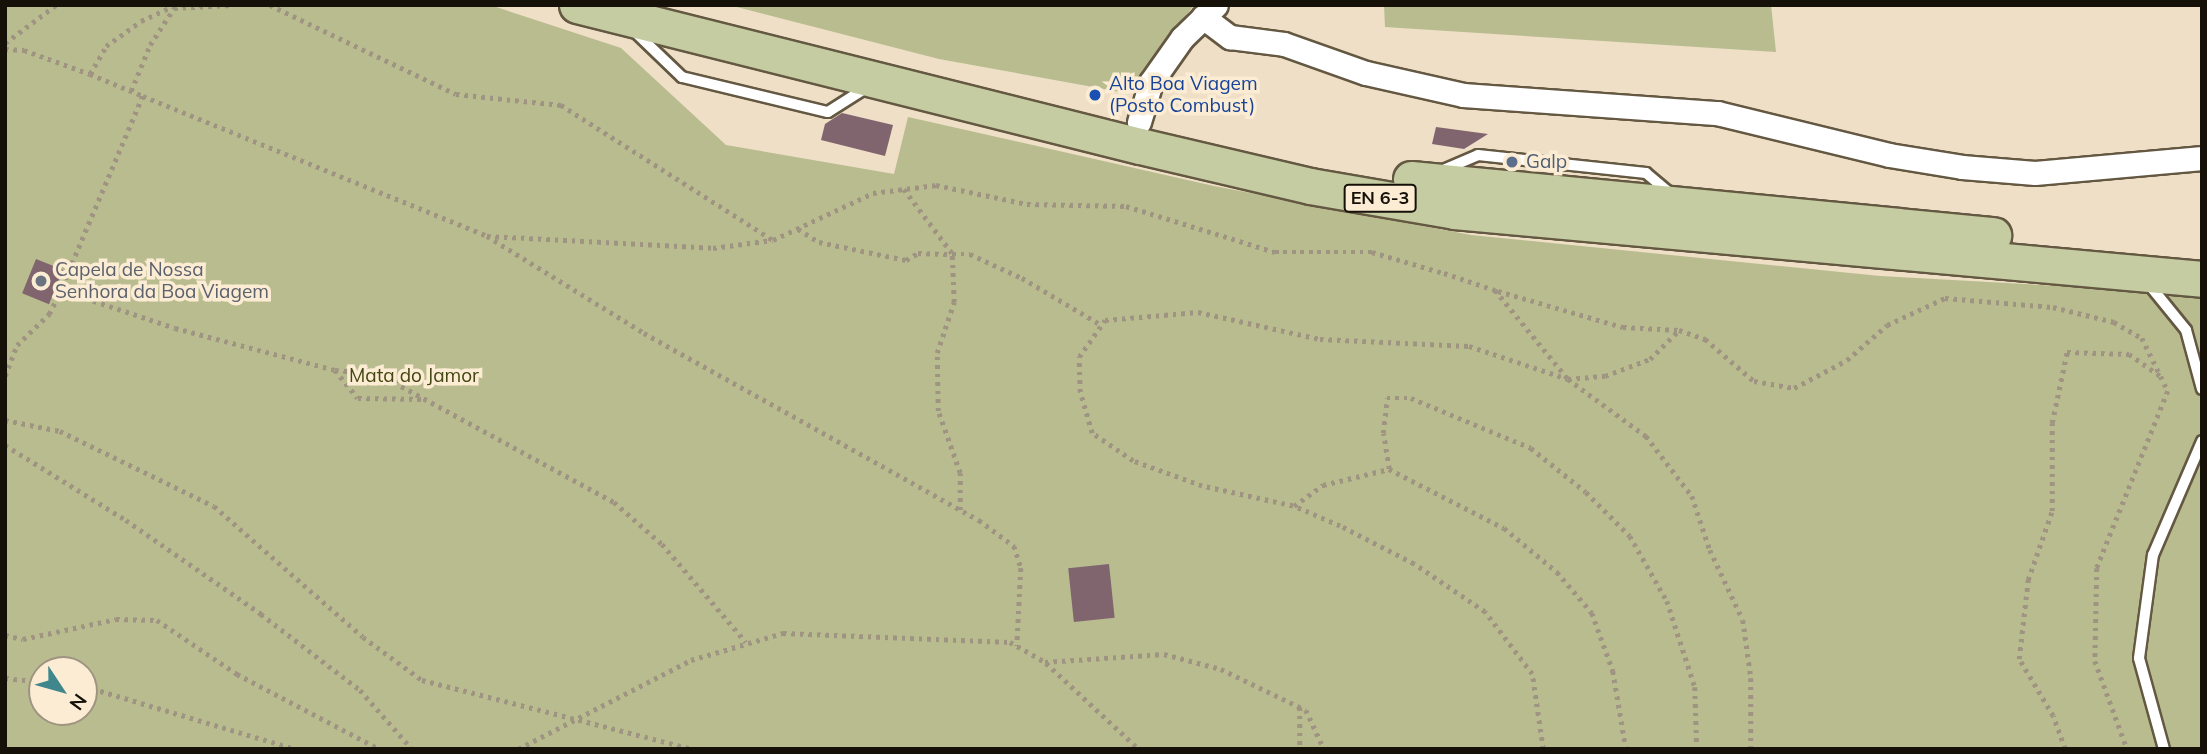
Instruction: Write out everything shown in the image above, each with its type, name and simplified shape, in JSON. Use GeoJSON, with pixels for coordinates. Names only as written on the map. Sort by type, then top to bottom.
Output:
{"type":"FeatureCollection","features":[{"type":"Feature","properties":{"kind":"main road","name":"EN 6-3"},"geometry":{"type":"LineString","coordinates":[[577,5],[1310,186],[1454,211],[2202,279]]}},
{"type":"Feature","properties":{"kind":"main road","name":"EN 6-3"},"geometry":{"type":"LineString","coordinates":[[672,5],[1139,122],[1419,180],[2202,254]]}},
{"type":"Feature","properties":{"kind":"street"},"geometry":{"type":"LineString","coordinates":[[1139,122],[1150,82],[1209,11],[1230,37],[1284,44],[1366,73],[1464,95],[1717,113],[1889,155],[1962,167],[2035,173],[2202,158]]}},
{"type":"Feature","properties":{"kind":"lane"},"geometry":{"type":"LineString","coordinates":[[2141,274],[2186,330],[2202,389]]}},
{"type":"Feature","properties":{"kind":"lane"},"geometry":{"type":"LineString","coordinates":[[2164,749],[2139,658],[2153,555],[2202,441]]}},
{"type":"Feature","properties":{"kind":"path"},"geometry":{"type":"LineString","coordinates":[[5,43],[56,5]]}},
{"type":"Feature","properties":{"kind":"path"},"geometry":{"type":"LineString","coordinates":[[90,74],[106,46],[141,21],[175,7],[232,5]]}},
{"type":"Feature","properties":{"kind":"path"},"geometry":{"type":"LineString","coordinates":[[270,5],[456,93],[561,105],[773,240]]}},
{"type":"Feature","properties":{"kind":"path"},"geometry":{"type":"LineString","coordinates":[[131,91],[150,45],[175,7]]}},
{"type":"Feature","properties":{"kind":"path"},"geometry":{"type":"LineString","coordinates":[[5,49],[24,50],[90,74],[486,236],[644,333],[960,510],[1014,547],[1021,568],[1017,647]]}},
{"type":"Feature","properties":{"kind":"path"},"geometry":{"type":"LineString","coordinates":[[5,376],[17,345],[49,314],[61,290],[143,96]]}},
{"type":"Feature","properties":{"kind":"path"},"geometry":{"type":"LineString","coordinates":[[486,236],[713,248],[773,240],[873,193],[936,185],[1027,204],[1126,206],[1275,251],[1372,252],[1623,327],[1679,330],[1705,339],[1754,381],[1794,388],[1847,360],[1888,325],[1945,298],[2007,300],[2114,322],[2141,338],[2168,391],[2097,568],[2095,661],[2127,749]]}},
{"type":"Feature","properties":{"kind":"path"},"geometry":{"type":"LineString","coordinates":[[904,189],[953,254],[954,302],[937,354],[938,411],[960,473],[960,510]]}},
{"type":"Feature","properties":{"kind":"path"},"geometry":{"type":"LineString","coordinates":[[798,229],[819,242],[906,260],[918,253],[970,254],[1022,278],[1101,325]]}},
{"type":"Feature","properties":{"kind":"path"},"geometry":{"type":"LineString","coordinates":[[61,290],[175,328],[335,370],[379,374],[614,502],[663,544],[746,642]]}},
{"type":"Feature","properties":{"kind":"path"},"geometry":{"type":"LineString","coordinates":[[1495,290],[1568,379],[1646,436],[1692,496],[1710,550],[1744,620],[1751,678],[1751,749]]}},
{"type":"Feature","properties":{"kind":"path"},"geometry":{"type":"LineString","coordinates":[[1543,749],[1532,674],[1485,612],[1414,564],[1293,506],[1168,474],[1133,461],[1092,433],[1080,392],[1079,357],[1105,320],[1149,313],[1198,312],[1320,339],[1469,346],[1568,379],[1605,376],[1650,359],[1679,330]]}},
{"type":"Feature","properties":{"kind":"path"},"geometry":{"type":"LineString","coordinates":[[2065,749],[2053,716],[2019,659],[2028,580],[2052,511],[2052,423],[2067,352],[2129,354],[2161,377]]}},
{"type":"Feature","properties":{"kind":"path"},"geometry":{"type":"LineString","coordinates":[[335,370],[358,398],[429,400]]}},
{"type":"Feature","properties":{"kind":"path"},"geometry":{"type":"LineString","coordinates":[[1389,469],[1383,433],[1387,398],[1411,398],[1531,448],[1587,492],[1630,536],[1667,601],[1695,687],[1698,749]]}},
{"type":"Feature","properties":{"kind":"path"},"geometry":{"type":"LineString","coordinates":[[5,420],[60,431],[214,506],[363,636],[422,680],[471,696],[578,716],[692,749]]}},
{"type":"Feature","properties":{"kind":"path"},"geometry":{"type":"LineString","coordinates":[[5,445],[126,520],[261,614],[360,690],[412,749]]}},
{"type":"Feature","properties":{"kind":"path"},"geometry":{"type":"LineString","coordinates":[[1293,506],[1323,485],[1389,469],[1503,528],[1557,572],[1592,613],[1613,671],[1626,749]]}},
{"type":"Feature","properties":{"kind":"path"},"geometry":{"type":"LineString","coordinates":[[5,635],[23,639],[116,619],[158,620],[237,674],[379,749]]}},
{"type":"Feature","properties":{"kind":"path"},"geometry":{"type":"LineString","coordinates":[[518,749],[691,660],[783,633],[1010,642],[1045,662],[1139,749]]}},
{"type":"Feature","properties":{"kind":"path"},"geometry":{"type":"LineString","coordinates":[[1045,662],[1164,654],[1221,669],[1306,710],[1324,749]]}},
{"type":"Feature","properties":{"kind":"path"},"geometry":{"type":"LineString","coordinates":[[7,678],[28,680]]}},
{"type":"Feature","properties":{"kind":"path"},"geometry":{"type":"LineString","coordinates":[[98,690],[295,749]]}},
{"type":"Feature","properties":{"kind":"path"},"geometry":{"type":"LineString","coordinates":[[1300,707],[1300,749]]}},
{"type":"Feature","properties":{"kind":"green space","name":"Mata do Jamor"},"geometry":{"type":"Polygon","coordinates":[[[5,5],[490,5],[621,48],[726,145],[894,174],[908,117],[1214,186],[1471,235],[1880,276],[2202,294],[2202,749],[5,749],[5,5]]]}},
{"type":"Feature","properties":{"kind":"green space"},"geometry":{"type":"Polygon","coordinates":[[[729,5],[1194,5],[1126,93],[939,59],[729,5]]]}},
{"type":"Feature","properties":{"kind":"green space"},"geometry":{"type":"Polygon","coordinates":[[[1384,5],[1771,5],[1776,52],[1385,27],[1384,5]]]}},
{"type":"Feature","properties":{"kind":"building"},"geometry":{"type":"Polygon","coordinates":[[[842,113],[893,125],[885,156],[821,140],[825,124],[842,113]]]}},
{"type":"Feature","properties":{"kind":"building"},"geometry":{"type":"Polygon","coordinates":[[[1436,127],[1488,134],[1464,149],[1432,144],[1436,127]]]}},
{"type":"Feature","properties":{"kind":"building","name":"Capela de Nossa Senhora da Boa Viagem"},"geometry":{"type":"Polygon","coordinates":[[[36,259],[63,270],[49,304],[22,293],[36,259]]]}},
{"type":"Feature","properties":{"kind":"building"},"geometry":{"type":"Polygon","coordinates":[[[1109,564],[1115,618],[1074,622],[1068,568],[1109,564]]]}},
{"type":"Feature","properties":{"kind":"place","name":"Alto Boa Viagem (Posto Combust)"},"geometry":{"type":"Point","coordinates":[1095,95]}},
{"type":"Feature","properties":{"kind":"place","name":"Galp"},"geometry":{"type":"Point","coordinates":[1512,162]}},
{"type":"Feature","properties":{"kind":"place","name":"Capela de Nossa Senhora da Boa Viagem"},"geometry":{"type":"Point","coordinates":[41,281]}}]}
